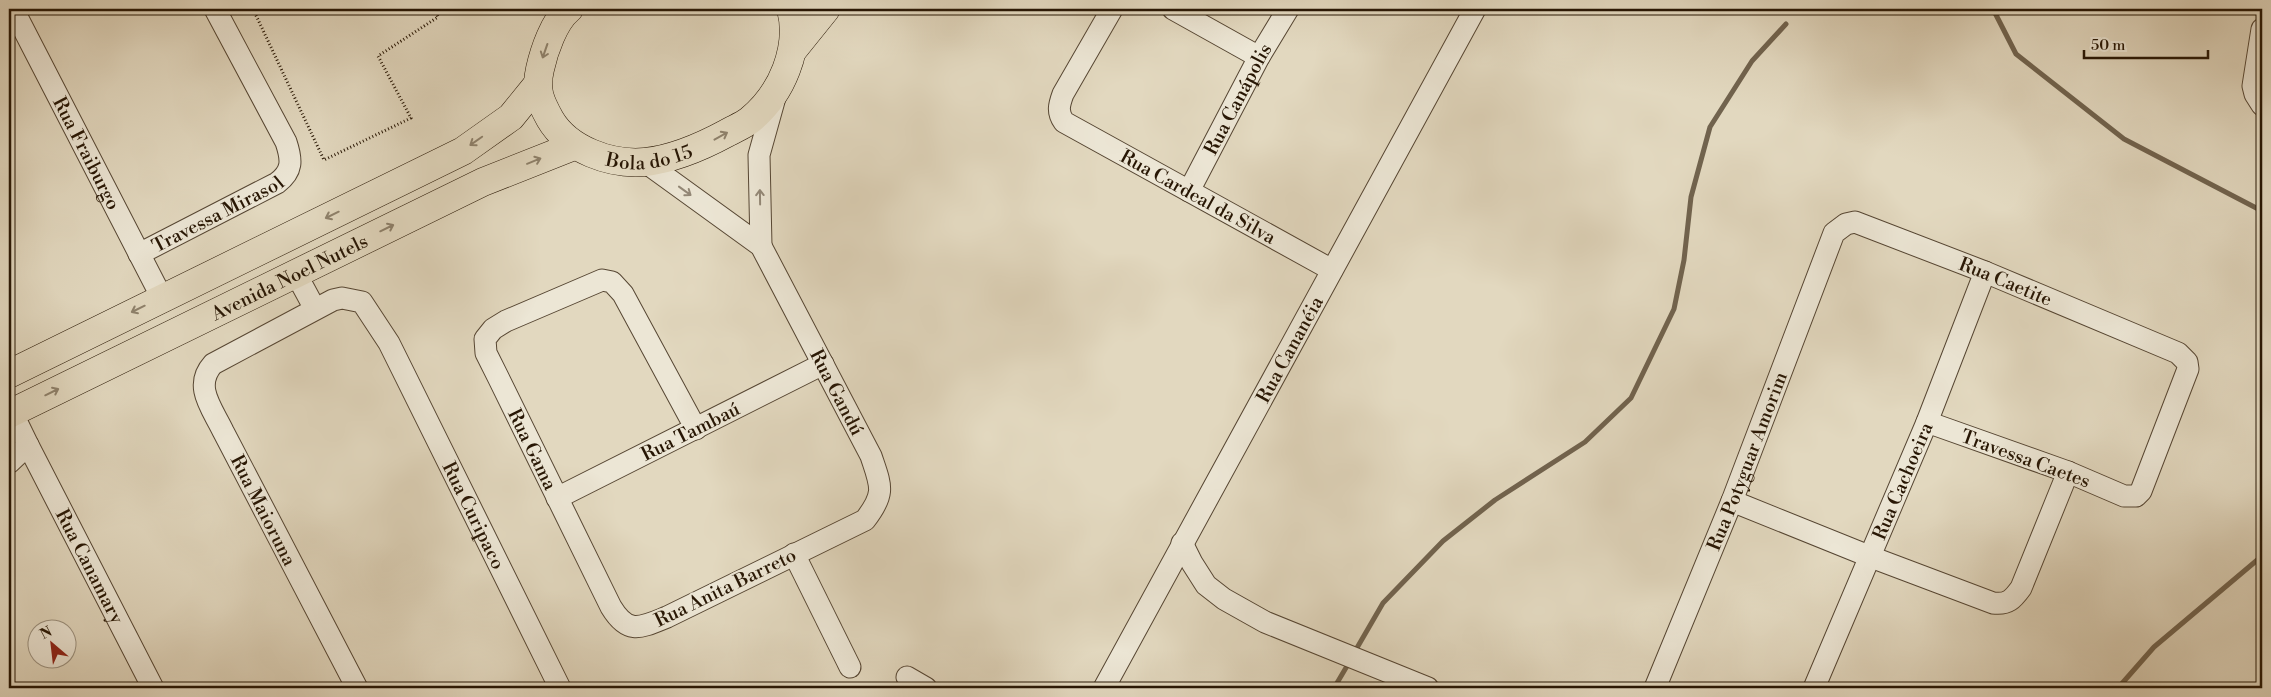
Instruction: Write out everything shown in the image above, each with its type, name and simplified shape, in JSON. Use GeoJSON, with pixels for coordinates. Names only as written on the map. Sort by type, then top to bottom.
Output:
{"type":"FeatureCollection","features":[{"type":"Feature","properties":{"kind":"main road","name":"Bola do 15"},"geometry":{"type":"LineString","coordinates":[[566,10],[545,48],[537,85],[543,106],[554,125],[574,146],[614,160],[645,162],[681,153],[711,142],[750,120],[777,89],[793,50],[795,25],[791,9]]}},
{"type":"Feature","properties":{"kind":"main road"},"geometry":{"type":"LineString","coordinates":[[793,50],[826,9]]}},
{"type":"Feature","properties":{"kind":"main road","name":"Avenida Noel Nutels"},"geometry":{"type":"LineString","coordinates":[[9,374],[463,150],[511,117],[537,85]]}},
{"type":"Feature","properties":{"kind":"main road","name":"Avenida Noel Nutels"},"geometry":{"type":"LineString","coordinates":[[10,411],[483,182],[574,146]]}},
{"type":"Feature","properties":{"kind":"street","name":"Rua Fraiburgo"},"geometry":{"type":"LineString","coordinates":[[13,9],[162,298]]}},
{"type":"Feature","properties":{"kind":"street","name":"Travessa Mirasol"},"geometry":{"type":"LineString","coordinates":[[139,254],[277,184],[286,176],[289,170],[291,158],[286,142],[215,9]]}},
{"type":"Feature","properties":{"kind":"street","name":"Rua Cardeal da Silva"},"geometry":{"type":"LineString","coordinates":[[1112,9],[1063,94],[1059,105],[1059,114],[1064,122],[1332,270]]}},
{"type":"Feature","properties":{"kind":"street"},"geometry":{"type":"LineString","coordinates":[[1173,9],[1259,57]]}},
{"type":"Feature","properties":{"kind":"street","name":"Rua Canápolis"},"geometry":{"type":"LineString","coordinates":[[1189,191],[1259,57],[1288,9]]}},
{"type":"Feature","properties":{"kind":"street","name":"Rua Cananéia"},"geometry":{"type":"LineString","coordinates":[[1104,688],[1475,9]]}},
{"type":"Feature","properties":{"kind":"street"},"geometry":{"type":"LineString","coordinates":[[2262,29],[2253,86],[2255,94],[2262,105]]}},
{"type":"Feature","properties":{"kind":"street","name":"Rua Gandú"},"geometry":{"type":"LineString","coordinates":[[761,246],[759,155],[777,89]]}},
{"type":"Feature","properties":{"kind":"street","name":"Rua Gandú"},"geometry":{"type":"LineString","coordinates":[[645,162],[761,246],[871,456],[879,481],[880,498],[872,510],[865,520],[845,530]]}},
{"type":"Feature","properties":{"kind":"street","name":"Rua Caetite"},"geometry":{"type":"LineString","coordinates":[[1834,233],[1846,224],[1856,222],[1986,272],[2178,353],[2187,362],[2188,369],[2140,491],[2136,496],[2124,496]]}},
{"type":"Feature","properties":{"kind":"street","name":"Rua Potyguar Amorim"},"geometry":{"type":"LineString","coordinates":[[1656,688],[1732,501],[1834,233]]}},
{"type":"Feature","properties":{"kind":"street"},"geometry":{"type":"LineString","coordinates":[[295,272],[315,309]]}},
{"type":"Feature","properties":{"kind":"street","name":"Rua Cachoeira"},"geometry":{"type":"LineString","coordinates":[[1814,688],[1928,422],[1986,272]]}},
{"type":"Feature","properties":{"kind":"street","name":"Rua Gama"},"geometry":{"type":"LineString","coordinates":[[611,607],[486,353],[485,339],[494,329],[506,321],[532,312],[602,280],[612,282],[623,294],[638,319],[696,429]]}},
{"type":"Feature","properties":{"kind":"street","name":"Rua Curipaco"},"geometry":{"type":"LineString","coordinates":[[315,309],[342,298],[362,302],[388,343],[560,688]]}},
{"type":"Feature","properties":{"kind":"street","name":"Rua Maioruna"},"geometry":{"type":"LineString","coordinates":[[315,309],[213,364],[205,373],[203,382],[205,392],[356,688]]}},
{"type":"Feature","properties":{"kind":"street","name":"Rua Tambaú"},"geometry":{"type":"LineString","coordinates":[[557,498],[823,364]]}},
{"type":"Feature","properties":{"kind":"street","name":"Rua Canamary"},"geometry":{"type":"LineString","coordinates":[[10,411],[153,688]]}},
{"type":"Feature","properties":{"kind":"street","name":"Travessa Caetes"},"geometry":{"type":"LineString","coordinates":[[1928,422],[2068,472],[2124,496]]}},
{"type":"Feature","properties":{"kind":"street"},"geometry":{"type":"LineString","coordinates":[[9,463],[28,445]]}},
{"type":"Feature","properties":{"kind":"street"},"geometry":{"type":"LineString","coordinates":[[1732,501],[1870,557],[1983,599],[2006,604],[2014,598],[2021,588],[2068,472]]}},
{"type":"Feature","properties":{"kind":"street","name":"Rua Anita Barreto"},"geometry":{"type":"LineString","coordinates":[[611,607],[620,622],[631,628],[645,626],[845,530]]}},
{"type":"Feature","properties":{"kind":"street"},"geometry":{"type":"LineString","coordinates":[[1182,543],[1206,585],[1224,599],[1265,622],[1428,688]]}},
{"type":"Feature","properties":{"kind":"street"},"geometry":{"type":"LineString","coordinates":[[794,554],[850,667]]}},
{"type":"Feature","properties":{"kind":"street"},"geometry":{"type":"LineString","coordinates":[[907,677],[926,688]]}},
{"type":"Feature","properties":{"kind":"path"},"geometry":{"type":"LineString","coordinates":[[253,9],[324,160],[411,118],[378,56],[438,17],[434,9]]}},
{"type":"Feature","properties":{"kind":"waterway"},"geometry":{"type":"LineString","coordinates":[[1993,9],[2016,54],[2124,139],[2262,211]]}},
{"type":"Feature","properties":{"kind":"waterway"},"geometry":{"type":"LineString","coordinates":[[1354,653],[1383,603],[1443,541],[1495,500],[1585,442],[1631,398],[1674,309],[1684,260],[1691,197],[1710,127],[1752,61],[1786,24]]}},
{"type":"Feature","properties":{"kind":"waterway"},"geometry":{"type":"LineString","coordinates":[[2118,688],[2154,647],[2262,556]]}},
{"type":"Feature","properties":{"kind":"waterway"},"geometry":{"type":"LineString","coordinates":[[1334,688],[1350,661]]}}]}
